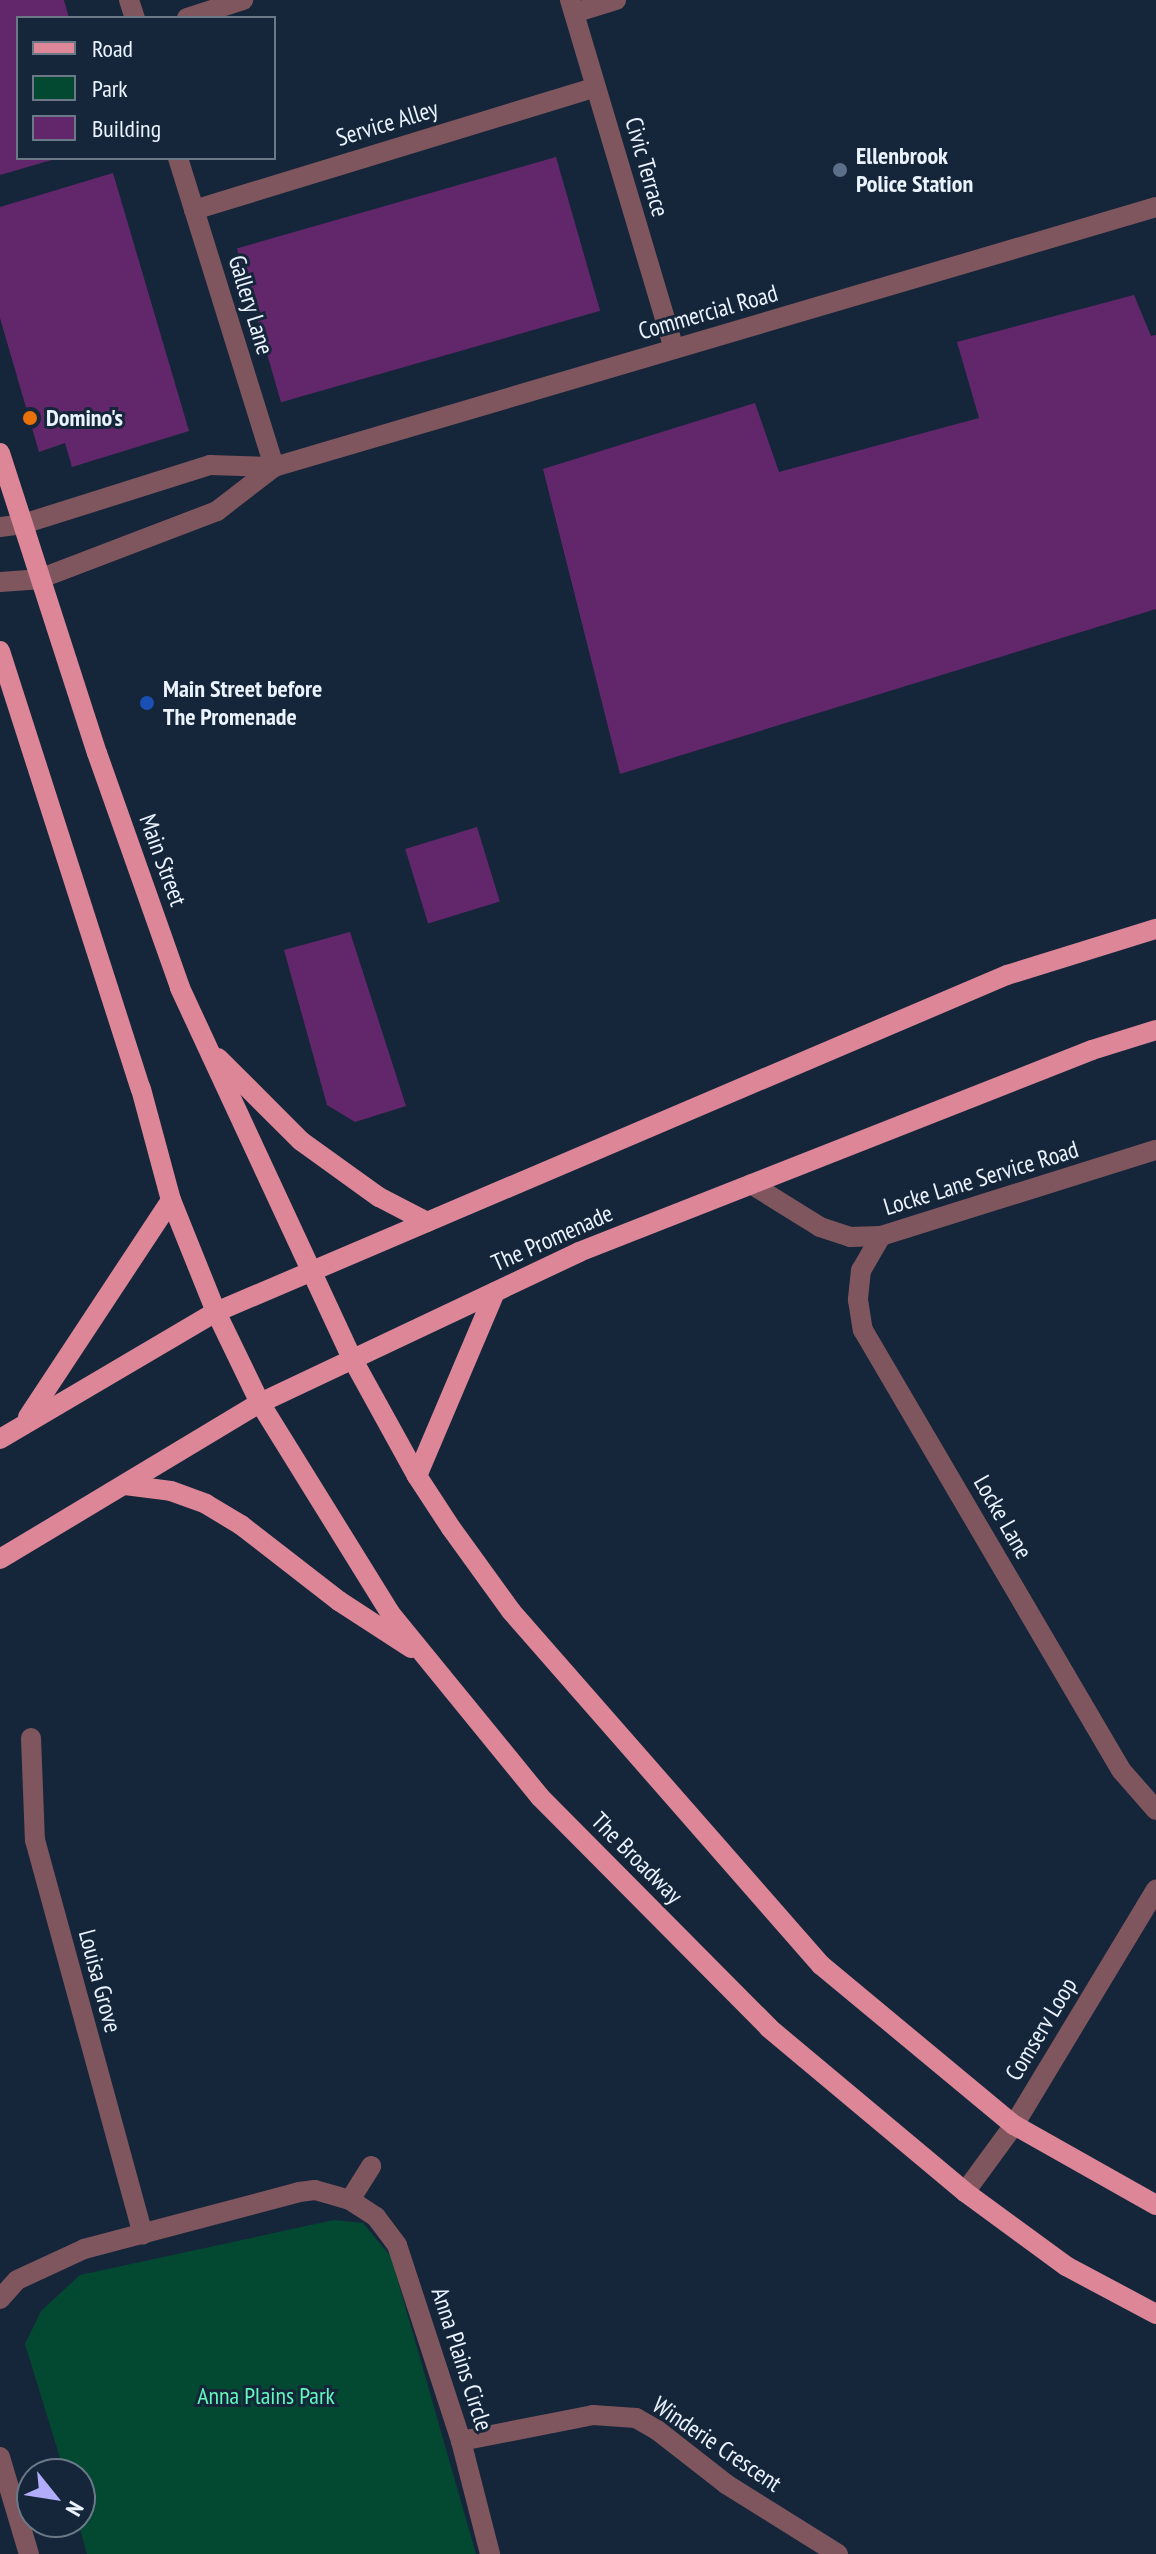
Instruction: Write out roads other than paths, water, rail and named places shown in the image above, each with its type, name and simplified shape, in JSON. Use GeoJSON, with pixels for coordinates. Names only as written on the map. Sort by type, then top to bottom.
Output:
{"type":"FeatureCollection","features":[{"type":"Feature","properties":{"kind":"main road","name":"Main Street"},"geometry":{"type":"LineString","coordinates":[[0,453],[39,579],[180,988],[310,1272]]}},
{"type":"Feature","properties":{"kind":"main road"},"geometry":{"type":"LineString","coordinates":[[0,651],[141,1089],[171,1200],[216,1312]]}},
{"type":"Feature","properties":{"kind":"main road"},"geometry":{"type":"LineString","coordinates":[[0,1439],[216,1312],[1007,975],[1156,929]]}},
{"type":"Feature","properties":{"kind":"main road","name":"The Promenade"},"geometry":{"type":"LineString","coordinates":[[0,1559],[260,1403],[579,1252],[1092,1050],[1156,1030]]}},
{"type":"Feature","properties":{"kind":"main road"},"geometry":{"type":"LineString","coordinates":[[208,1048],[301,1141],[379,1197],[427,1222]]}},
{"type":"Feature","properties":{"kind":"main road"},"geometry":{"type":"LineString","coordinates":[[25,1422],[171,1200]]}},
{"type":"Feature","properties":{"kind":"main road"},"geometry":{"type":"LineString","coordinates":[[310,1272],[353,1360],[417,1476],[511,1611],[821,1965],[1014,2125],[1156,2205]]}},
{"type":"Feature","properties":{"kind":"main road"},"geometry":{"type":"LineString","coordinates":[[417,1476],[495,1292]]}},
{"type":"Feature","properties":{"kind":"main road","name":"The Broadway"},"geometry":{"type":"LineString","coordinates":[[216,1312],[260,1403],[390,1613],[540,1797],[769,2028],[965,2192],[1066,2266],[1156,2314]]}},
{"type":"Feature","properties":{"kind":"main road"},"geometry":{"type":"LineString","coordinates":[[125,1485],[171,1491],[206,1504],[241,1525],[339,1601],[428,1659]]}},
{"type":"Feature","properties":{"kind":"street"},"geometry":{"type":"LineString","coordinates":[[193,16],[243,0]]}},
{"type":"Feature","properties":{"kind":"street"},"geometry":{"type":"LineString","coordinates":[[572,6],[616,0]]}},
{"type":"Feature","properties":{"kind":"street","name":"Civic Terrace"},"geometry":{"type":"LineString","coordinates":[[572,6],[674,349]]}},
{"type":"Feature","properties":{"kind":"street","name":"Service Alley"},"geometry":{"type":"LineString","coordinates":[[194,210],[596,87]]}},
{"type":"Feature","properties":{"kind":"street","name":"Gallery Lane"},"geometry":{"type":"LineString","coordinates":[[179,160],[274,467]]}},
{"type":"Feature","properties":{"kind":"street","name":"Commercial Road"},"geometry":{"type":"LineString","coordinates":[[0,527],[23,524],[210,465],[274,467],[1156,207]]}},
{"type":"Feature","properties":{"kind":"street","name":"Commercial Road"},"geometry":{"type":"LineString","coordinates":[[0,582],[39,579],[217,511],[274,467]]}},
{"type":"Feature","properties":{"kind":"street","name":"Locke Lane Service Road"},"geometry":{"type":"LineString","coordinates":[[751,1184],[820,1227],[850,1237],[881,1236],[1156,1150]]}},
{"type":"Feature","properties":{"kind":"street","name":"Locke Lane"},"geometry":{"type":"LineString","coordinates":[[881,1236],[861,1270],[858,1300],[863,1330],[1121,1770],[1156,1810]]}},
{"type":"Feature","properties":{"kind":"street","name":"Louisa Grove"},"geometry":{"type":"LineString","coordinates":[[31,1738],[35,1840],[143,2234]]}},
{"type":"Feature","properties":{"kind":"street","name":"Comserv Loop"},"geometry":{"type":"LineString","coordinates":[[965,2192],[1014,2125],[1156,1890]]}},
{"type":"Feature","properties":{"kind":"street"},"geometry":{"type":"LineString","coordinates":[[350,2200],[371,2166]]}},
{"type":"Feature","properties":{"kind":"street","name":"Anna Plains Circle"},"geometry":{"type":"LineString","coordinates":[[0,2299],[17,2280],[84,2249],[299,2192],[315,2190],[350,2200],[376,2217],[397,2245],[461,2441],[490,2554]]}},
{"type":"Feature","properties":{"kind":"street","name":"Winderie Crescent"},"geometry":{"type":"LineString","coordinates":[[461,2441],[593,2415],[636,2418],[657,2430],[726,2484],[838,2554]]}},
{"type":"Feature","properties":{"kind":"street"},"geometry":{"type":"LineString","coordinates":[[0,2457],[29,2554]]}},
{"type":"Feature","properties":{"kind":"place","name":"Ellenbrook Police Station"},"geometry":{"type":"Point","coordinates":[840,170]}},
{"type":"Feature","properties":{"kind":"place","name":"Domino's"},"geometry":{"type":"Point","coordinates":[30,418]}},
{"type":"Feature","properties":{"kind":"place","name":"Main Street before The Promenade"},"geometry":{"type":"Point","coordinates":[147,703]}},
{"type":"Feature","properties":{"kind":"park label","name":"Anna Plains Park"},"geometry":{"type":"Point","coordinates":[266,2396]}}]}
